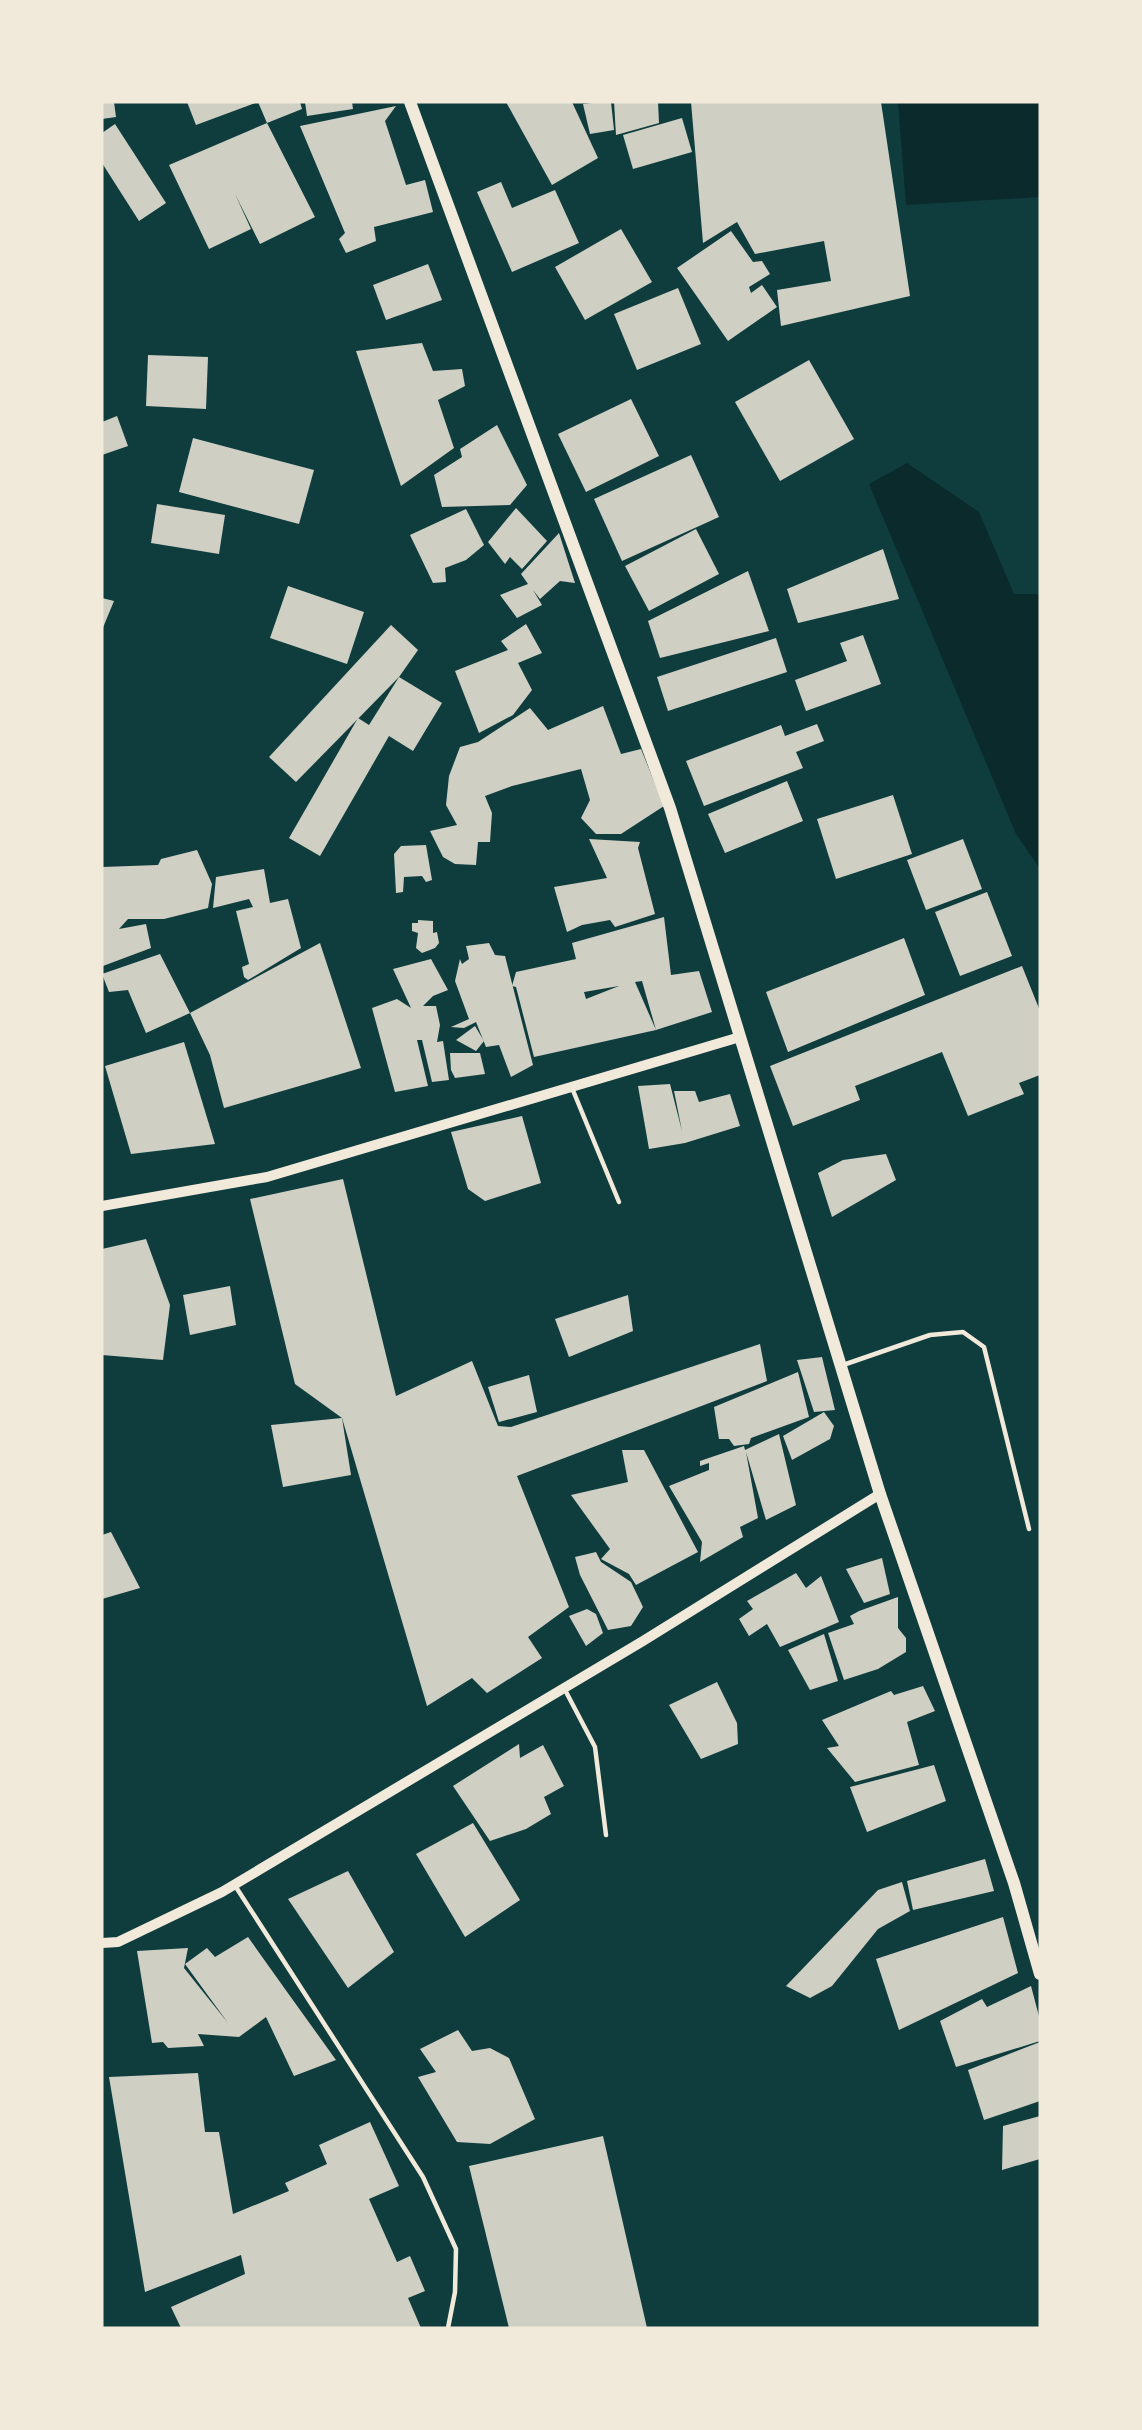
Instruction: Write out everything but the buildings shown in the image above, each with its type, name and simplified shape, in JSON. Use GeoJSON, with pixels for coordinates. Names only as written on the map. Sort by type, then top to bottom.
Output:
{"type":"FeatureCollection","features":[{"type":"Feature","properties":{"kind":"main road"},"geometry":{"type":"LineString","coordinates":[[410,102],[670,808],[880,1494],[1010,1872],[1040,1974]]}},
{"type":"Feature","properties":{"kind":"street"},"geometry":{"type":"LineString","coordinates":[[102,1206],[267,1177],[740,1037]]}},
{"type":"Feature","properties":{"kind":"street"},"geometry":{"type":"LineString","coordinates":[[102,1943],[118,1942],[234,1884],[564,1688],[880,1494]]}},
{"type":"Feature","properties":{"kind":"lane"},"geometry":{"type":"LineString","coordinates":[[572,1086],[620,1202]]}},
{"type":"Feature","properties":{"kind":"lane"},"geometry":{"type":"LineString","coordinates":[[840,1366],[930,1335],[963,1332],[984,1347],[1029,1529]]}},
{"type":"Feature","properties":{"kind":"lane"},"geometry":{"type":"LineString","coordinates":[[564,1688],[595,1747],[606,1835]]}},
{"type":"Feature","properties":{"kind":"lane"},"geometry":{"type":"LineString","coordinates":[[234,1884],[423,2177],[456,2249],[455,2292],[448,2328]]}},
{"type":"Feature","properties":{"kind":"water"},"geometry":{"type":"Polygon","coordinates":[[[898,102],[1040,102],[1040,197],[906,205],[898,102]]]}},
{"type":"Feature","properties":{"kind":"water"},"geometry":{"type":"Polygon","coordinates":[[[907,463],[979,512],[1014,594],[1040,594],[1040,869],[1016,834],[869,484],[907,463]]]}}]}
